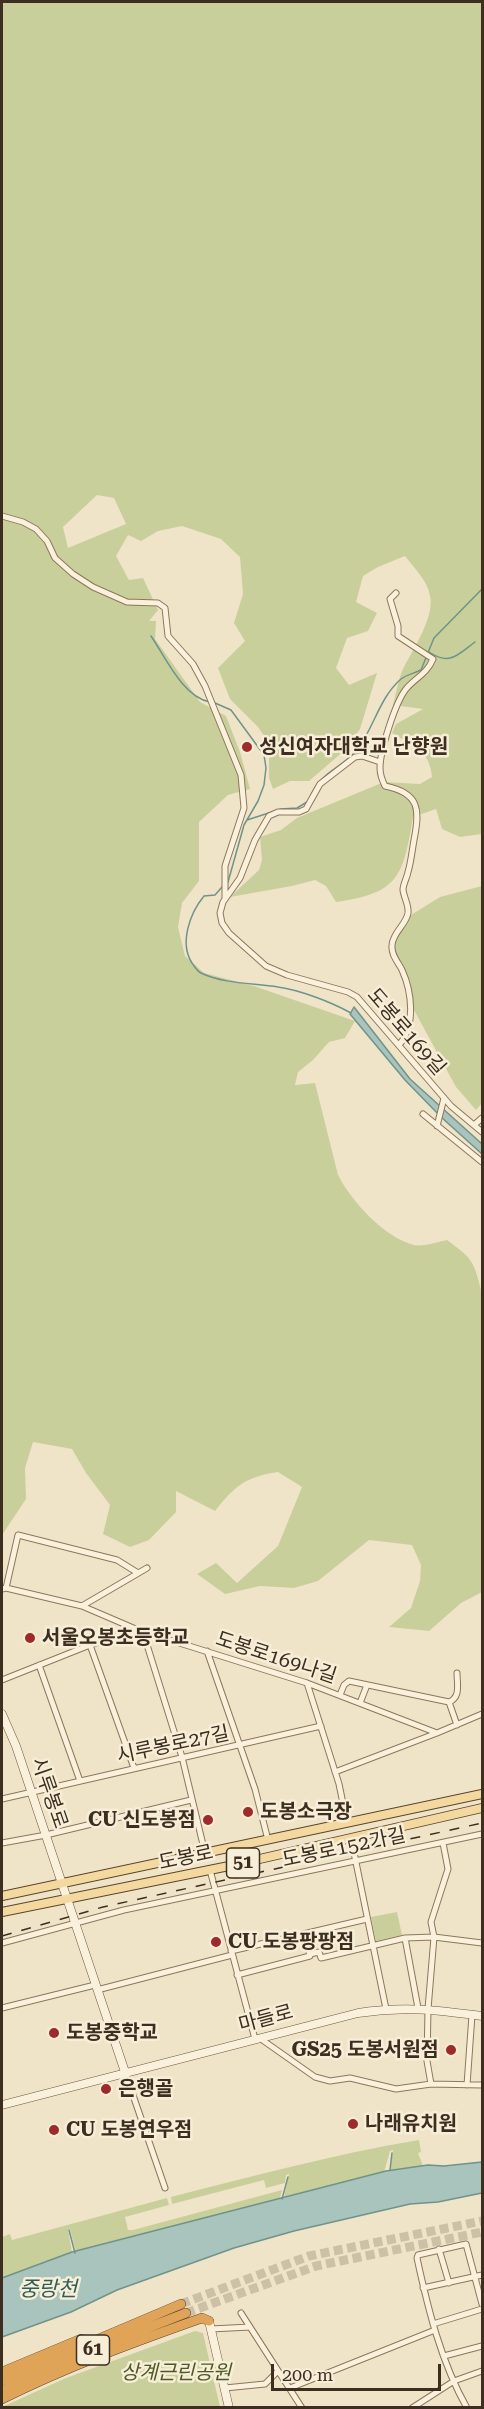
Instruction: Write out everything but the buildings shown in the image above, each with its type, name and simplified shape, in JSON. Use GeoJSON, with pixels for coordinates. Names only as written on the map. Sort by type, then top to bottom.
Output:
{"type":"FeatureCollection","features":[{"type":"Feature","properties":{"kind":"highway","name":"61"},"geometry":{"type":"LineString","coordinates":[[2,2380],[181,2304]]}},
{"type":"Feature","properties":{"kind":"highway","name":"61"},"geometry":{"type":"LineString","coordinates":[[2,2390],[83,2353],[186,2313]]}},
{"type":"Feature","properties":{"kind":"highway"},"geometry":{"type":"LineString","coordinates":[[2,2372],[110,2328],[152,2316]]}},
{"type":"Feature","properties":{"kind":"highway"},"geometry":{"type":"LineString","coordinates":[[2,2399],[66,2369],[182,2325],[202,2318],[210,2325]]}},
{"type":"Feature","properties":{"kind":"main road","name":"도봉로"},"geometry":{"type":"LineString","coordinates":[[2,1896],[483,1794]]}},
{"type":"Feature","properties":{"kind":"main road","name":"도봉로"},"geometry":{"type":"LineString","coordinates":[[2,1912],[210,1869],[483,1808]]}},
{"type":"Feature","properties":{"kind":"street","name":"도봉로169길"},"geometry":{"type":"LineString","coordinates":[[2,516],[23,522],[36,529],[47,541],[55,558],[93,587],[129,603],[145,602],[163,606],[166,612],[168,636],[193,664],[205,686],[238,765],[244,800],[224,877],[225,896],[220,911],[222,923],[232,936],[252,956],[276,971],[355,995],[443,1100],[483,1132]]}},
{"type":"Feature","properties":{"kind":"street"},"geometry":{"type":"LineString","coordinates":[[396,593],[390,599],[398,626],[398,636],[433,659],[428,670],[408,687],[393,710],[380,762],[381,777],[385,786],[396,788],[409,795],[418,813],[408,873],[403,889],[408,910],[392,943],[392,951],[409,989],[411,1004],[409,1021],[399,1045]]}},
{"type":"Feature","properties":{"kind":"street"},"geometry":{"type":"LineString","coordinates":[[225,896],[240,878],[255,840],[270,815],[278,812],[299,812],[306,809],[320,784],[355,757],[362,756],[380,762]]}},
{"type":"Feature","properties":{"kind":"street"},"geometry":{"type":"LineString","coordinates":[[438,1124],[443,1100]]}},
{"type":"Feature","properties":{"kind":"street"},"geometry":{"type":"LineString","coordinates":[[423,1114],[483,1162]]}},
{"type":"Feature","properties":{"kind":"street"},"geometry":{"type":"LineString","coordinates":[[474,1125],[483,1118]]}},
{"type":"Feature","properties":{"kind":"street"},"geometry":{"type":"LineString","coordinates":[[4,1589],[18,1535],[117,1560],[128,1564],[138,1573]]}},
{"type":"Feature","properties":{"kind":"street"},"geometry":{"type":"LineString","coordinates":[[82,1606],[147,1568]]}},
{"type":"Feature","properties":{"kind":"street","name":"도봉로169나길"},"geometry":{"type":"LineString","coordinates":[[4,1589],[82,1606],[140,1631],[307,1683],[437,1733]]}},
{"type":"Feature","properties":{"kind":"street"},"geometry":{"type":"LineString","coordinates":[[2,1680],[90,1645],[140,1631],[182,1757],[205,1853]]}},
{"type":"Feature","properties":{"kind":"street"},"geometry":{"type":"LineString","coordinates":[[90,1645],[134,1768]]}},
{"type":"Feature","properties":{"kind":"street"},"geometry":{"type":"LineString","coordinates":[[207,1651],[255,1789],[268,1840]]}},
{"type":"Feature","properties":{"kind":"street"},"geometry":{"type":"LineString","coordinates":[[39,1665],[80,1781]]}},
{"type":"Feature","properties":{"kind":"street"},"geometry":{"type":"LineString","coordinates":[[340,1695],[346,1682],[448,1702],[453,1700],[457,1694],[457,1673]]}},
{"type":"Feature","properties":{"kind":"street"},"geometry":{"type":"LineString","coordinates":[[307,1683],[335,1772],[347,1823]]}},
{"type":"Feature","properties":{"kind":"street"},"geometry":{"type":"LineString","coordinates":[[360,1703],[367,1685]]}},
{"type":"Feature","properties":{"kind":"street"},"geometry":{"type":"LineString","coordinates":[[448,1702],[457,1725]]}},
{"type":"Feature","properties":{"kind":"street","name":"시루봉로"},"geometry":{"type":"LineString","coordinates":[[2,1714],[16,1746],[125,2072]]}},
{"type":"Feature","properties":{"kind":"street"},"geometry":{"type":"LineString","coordinates":[[335,1772],[483,1714]]}},
{"type":"Feature","properties":{"kind":"street","name":"시루봉로27길"},"geometry":{"type":"LineString","coordinates":[[2,1799],[321,1726]]}},
{"type":"Feature","properties":{"kind":"street"},"geometry":{"type":"LineString","coordinates":[[2,1843],[191,1800]]}},
{"type":"Feature","properties":{"kind":"street","name":"도봉로152가길"},"geometry":{"type":"LineString","coordinates":[[2,1943],[74,1922],[483,1834]]}},
{"type":"Feature","properties":{"kind":"street"},"geometry":{"type":"LineString","coordinates":[[351,1838],[386,2009]]}},
{"type":"Feature","properties":{"kind":"street"},"geometry":{"type":"LineString","coordinates":[[430,2084],[427,2061],[428,2009],[434,1937],[431,1922],[448,1869],[443,1843]]}},
{"type":"Feature","properties":{"kind":"street"},"geometry":{"type":"LineString","coordinates":[[210,1869],[237,1975],[257,2038],[315,2077],[330,2081],[350,2078],[396,2089],[430,2084],[483,2085]]}},
{"type":"Feature","properties":{"kind":"street"},"geometry":{"type":"LineString","coordinates":[[2,2008],[96,1987],[367,1919]]}},
{"type":"Feature","properties":{"kind":"street"},"geometry":{"type":"LineString","coordinates":[[305,1934],[310,1954]]}},
{"type":"Feature","properties":{"kind":"street"},"geometry":{"type":"LineString","coordinates":[[237,1975],[319,1952],[321,1958],[405,1938],[434,1937],[483,1943]]}},
{"type":"Feature","properties":{"kind":"street"},"geometry":{"type":"LineString","coordinates":[[405,1938],[418,2008]]}},
{"type":"Feature","properties":{"kind":"street","name":"마들로"},"geometry":{"type":"LineString","coordinates":[[2,2104],[358,2013],[418,2008],[483,2016]]}},
{"type":"Feature","properties":{"kind":"street"},"geometry":{"type":"LineString","coordinates":[[468,2085],[472,2015]]}},
{"type":"Feature","properties":{"kind":"street"},"geometry":{"type":"LineString","coordinates":[[125,2072],[165,2188]]}},
{"type":"Feature","properties":{"kind":"street"},"geometry":{"type":"LineString","coordinates":[[467,2408],[454,2381],[434,2327],[423,2288],[418,2254],[466,2244],[483,2304]]}},
{"type":"Feature","properties":{"kind":"street"},"geometry":{"type":"LineString","coordinates":[[439,2249],[449,2283]]}},
{"type":"Feature","properties":{"kind":"street"},"geometry":{"type":"LineString","coordinates":[[423,2288],[483,2275]]}},
{"type":"Feature","properties":{"kind":"street"},"geometry":{"type":"LineString","coordinates":[[290,2388],[434,2327],[483,2309]]}},
{"type":"Feature","properties":{"kind":"street"},"geometry":{"type":"LineString","coordinates":[[241,2313],[302,2408]]}},
{"type":"Feature","properties":{"kind":"street"},"geometry":{"type":"LineString","coordinates":[[229,2408],[210,2325],[250,2327]]}},
{"type":"Feature","properties":{"kind":"street"},"geometry":{"type":"LineString","coordinates":[[444,2356],[483,2346]]}},
{"type":"Feature","properties":{"kind":"street"},"geometry":{"type":"LineString","coordinates":[[225,2388],[265,2384],[278,2371]]}},
{"type":"Feature","properties":{"kind":"street"},"geometry":{"type":"LineString","coordinates":[[412,2408],[454,2381],[483,2371]]}},
{"type":"Feature","properties":{"kind":"green space"},"geometry":{"type":"Polygon","coordinates":[[[2,2],[482,2],[482,834],[460,837],[442,829],[436,809],[413,817],[401,868],[394,879],[373,893],[336,902],[326,886],[315,880],[230,897],[259,870],[262,860],[260,837],[281,830],[297,818],[384,782],[420,784],[432,777],[431,768],[424,755],[392,733],[396,724],[423,709],[393,705],[401,673],[426,624],[431,604],[429,590],[405,556],[363,576],[356,602],[377,613],[368,631],[347,638],[336,668],[349,685],[377,673],[360,729],[345,750],[309,781],[290,781],[273,789],[269,778],[269,743],[258,727],[230,699],[218,668],[245,641],[234,623],[243,594],[240,557],[221,539],[182,526],[158,531],[141,541],[128,535],[116,556],[129,580],[143,578],[158,610],[149,621],[156,621],[155,639],[200,702],[226,716],[240,752],[250,789],[228,795],[199,822],[199,881],[182,903],[178,927],[185,956],[204,973],[254,986],[355,1021],[345,1038],[329,1042],[313,1060],[298,1072],[295,1085],[315,1083],[338,1175],[360,1207],[380,1226],[403,1241],[418,1245],[447,1240],[468,1257],[479,1282],[482,1293],[482,1592],[461,1603],[429,1631],[389,1627],[411,1608],[420,1581],[421,1565],[412,1545],[369,1540],[318,1581],[294,1588],[260,1586],[225,1594],[197,1574],[216,1563],[237,1583],[278,1546],[302,1487],[278,1472],[257,1477],[242,1484],[215,1511],[176,1491],[176,1512],[149,1540],[130,1547],[103,1534],[110,1505],[86,1473],[72,1449],[33,1442],[25,1468],[26,1499],[2,1535],[2,2]],[[97,495],[63,527],[68,548],[126,524],[114,498],[97,495]]]}},
{"type":"Feature","properties":{"kind":"green space"},"geometry":{"type":"Polygon","coordinates":[[[482,886],[482,1103],[476,1110],[456,1087],[414,1010],[392,952],[396,933],[411,915],[440,897],[482,886]]]}},
{"type":"Feature","properties":{"kind":"green space"},"geometry":{"type":"Polygon","coordinates":[[[397,1912],[402,1935],[376,1941],[371,1917],[397,1912]]]}},
{"type":"Feature","properties":{"kind":"green space"},"geometry":{"type":"Polygon","coordinates":[[[419,2140],[421,2152],[418,2153],[423,2166],[390,2171],[393,2150],[390,2151],[384,2172],[284,2197],[289,2174],[286,2175],[285,2183],[266,2188],[264,2180],[172,2204],[171,2197],[263,2173],[419,2140]]]}},
{"type":"Feature","properties":{"kind":"green space"},"geometry":{"type":"Polygon","coordinates":[[[282,2190],[280,2198],[76,2252],[70,2229],[68,2229],[72,2252],[2,2278],[2,2237],[10,2234],[12,2240],[167,2198],[169,2205],[125,2217],[128,2230],[133,2230],[282,2190]]]}},
{"type":"Feature","properties":{"kind":"green space","name":"상계근린공원"},"geometry":{"type":"Polygon","coordinates":[[[195,2331],[203,2333],[220,2407],[2,2407],[66,2378],[195,2331]]]}},
{"type":"Feature","properties":{"kind":"water"},"geometry":{"type":"Polygon","coordinates":[[[354,1007],[410,1079],[482,1144],[482,1154],[405,1080],[350,1014],[354,1007]]]}},
{"type":"Feature","properties":{"kind":"water","name":"중랑천"},"geometry":{"type":"Polygon","coordinates":[[[482,2162],[482,2193],[438,2202],[410,2204],[294,2231],[234,2248],[117,2290],[71,2312],[2,2337],[2,2278],[72,2252],[386,2171],[428,2165],[444,2166],[482,2162]]]}},
{"type":"Feature","properties":{"kind":"waterway"},"geometry":{"type":"LineString","coordinates":[[311,795],[326,775],[357,750],[393,687],[403,678],[421,670],[434,638],[482,589]]}},
{"type":"Feature","properties":{"kind":"waterway"},"geometry":{"type":"LineString","coordinates":[[151,636],[183,685],[200,699],[210,702]]}},
{"type":"Feature","properties":{"kind":"waterway"},"geometry":{"type":"LineString","coordinates":[[429,652],[443,658],[453,657],[475,642]]}},
{"type":"Feature","properties":{"kind":"waterway"},"geometry":{"type":"LineString","coordinates":[[215,703],[231,710],[264,755],[266,768],[264,785],[244,825],[228,882]]}},
{"type":"Feature","properties":{"kind":"waterway"},"geometry":{"type":"LineString","coordinates":[[247,820],[281,809],[297,808],[307,802]]}},
{"type":"Feature","properties":{"kind":"waterway"},"geometry":{"type":"LineString","coordinates":[[222,887],[215,895],[204,896],[194,911],[188,928],[186,937],[188,955],[198,971],[219,979],[296,991],[351,1013]]}},
{"type":"Feature","properties":{"kind":"waterway"},"geometry":{"type":"LineString","coordinates":[[390,2170],[392,2153]]}},
{"type":"Feature","properties":{"kind":"waterway"},"geometry":{"type":"LineString","coordinates":[[282,2199],[288,2177]]}},
{"type":"Feature","properties":{"kind":"waterway"},"geometry":{"type":"LineString","coordinates":[[69,2230],[75,2253]]}},
{"type":"Feature","properties":{"kind":"tunnel"},"geometry":{"type":"LineString","coordinates":[[181,2304],[309,2256],[482,2221]]}},
{"type":"Feature","properties":{"kind":"tunnel"},"geometry":{"type":"LineString","coordinates":[[186,2313],[316,2266],[482,2232]]}},
{"type":"Feature","properties":{"kind":"railway"},"geometry":{"type":"LineString","coordinates":[[2,1936],[103,1907],[482,1823]]}},
{"type":"Feature","properties":{"kind":"place","name":"성신여자대학교 난향원"},"geometry":{"type":"Point","coordinates":[247,747]}},
{"type":"Feature","properties":{"kind":"place","name":"서울오봉초등학교"},"geometry":{"type":"Point","coordinates":[30,1638]}},
{"type":"Feature","properties":{"kind":"place","name":"도봉소극장"},"geometry":{"type":"Point","coordinates":[248,1812]}},
{"type":"Feature","properties":{"kind":"place","name":"CU 신도봉점"},"geometry":{"type":"Point","coordinates":[208,1820]}},
{"type":"Feature","properties":{"kind":"place","name":"CU 도봉팡팡점"},"geometry":{"type":"Point","coordinates":[216,1942]}},
{"type":"Feature","properties":{"kind":"place","name":"도봉중학교"},"geometry":{"type":"Point","coordinates":[54,2033]}},
{"type":"Feature","properties":{"kind":"place","name":"GS25 도봉서원점"},"geometry":{"type":"Point","coordinates":[451,2050]}},
{"type":"Feature","properties":{"kind":"place","name":"은행골"},"geometry":{"type":"Point","coordinates":[106,2089]}},
{"type":"Feature","properties":{"kind":"place","name":"나래유치원"},"geometry":{"type":"Point","coordinates":[353,2124]}},
{"type":"Feature","properties":{"kind":"place","name":"CU 도봉연우점"},"geometry":{"type":"Point","coordinates":[54,2130]}}]}
